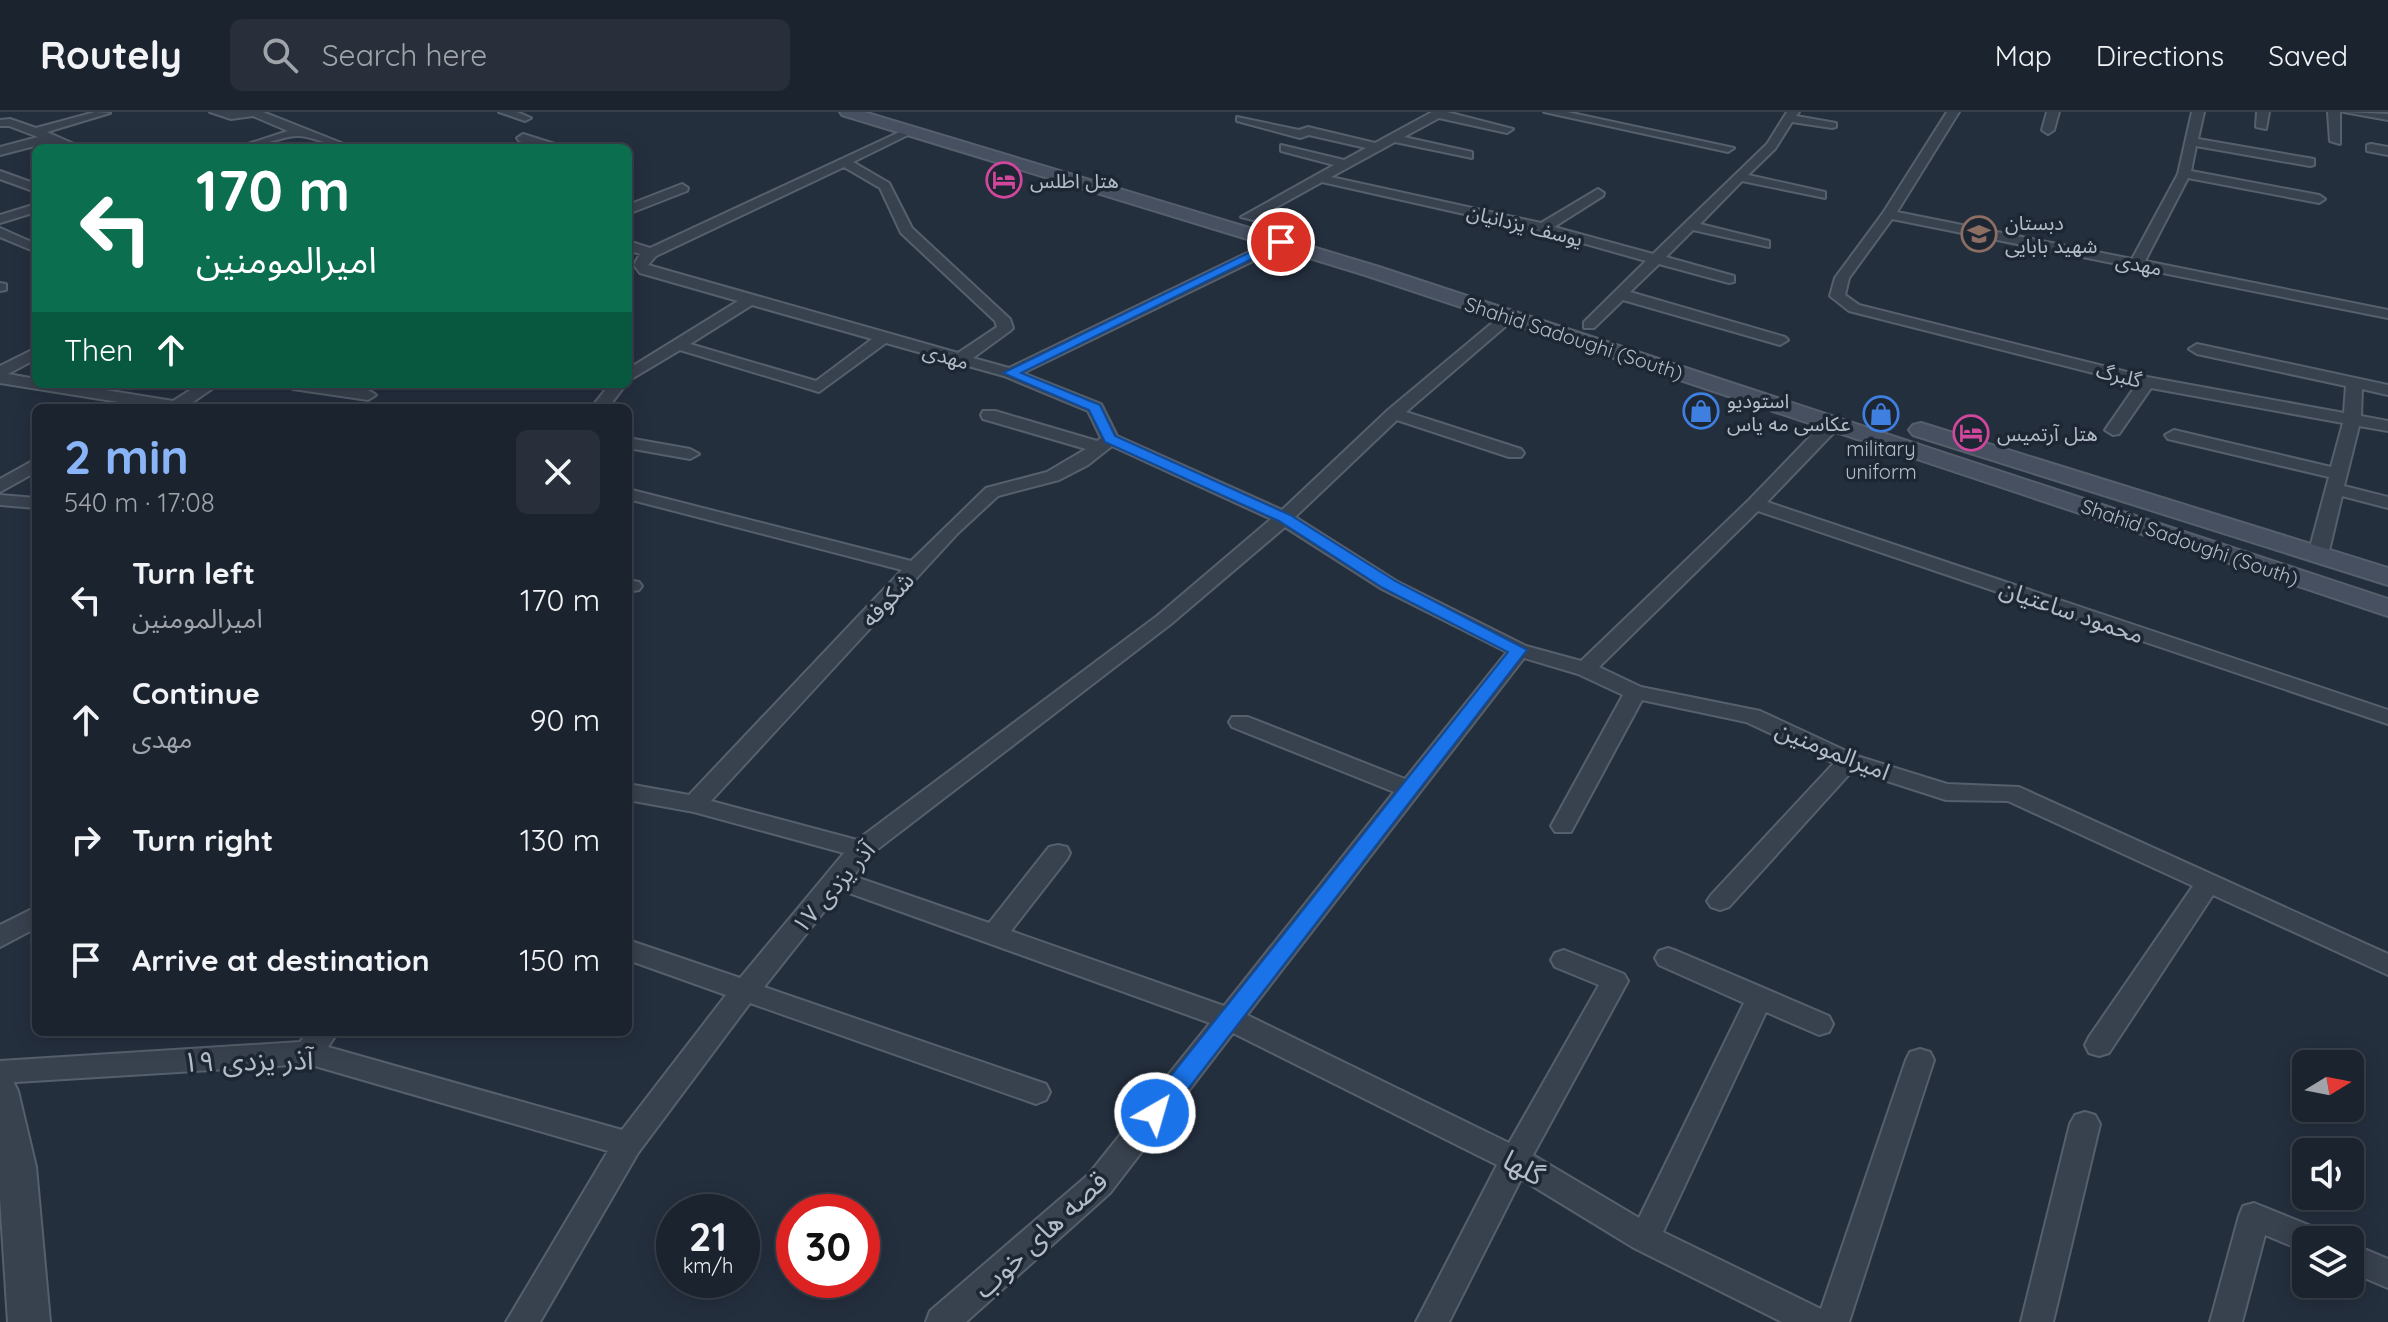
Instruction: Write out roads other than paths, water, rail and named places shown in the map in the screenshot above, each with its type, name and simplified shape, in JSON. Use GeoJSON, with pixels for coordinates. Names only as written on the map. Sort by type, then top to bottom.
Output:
{"type":"FeatureCollection","features":[{"type":"Feature","properties":{"kind":"main road","name":"Shahid Sadoughi (South)"},"geometry":{"type":"LineString","coordinates":[[848,112],[909,121],[1248,217],[2388,577]]}},
{"type":"Feature","properties":{"kind":"main road","name":"Shahid Sadoughi (South)"},"geometry":{"type":"LineString","coordinates":[[909,121],[1509,316],[2388,608]]}},
{"type":"Feature","properties":{"kind":"main road"},"geometry":{"type":"LineString","coordinates":[[1696,378],[1715,366]]}},
{"type":"Feature","properties":{"kind":"street"},"geometry":{"type":"LineString","coordinates":[[216,112],[231,116],[256,112],[299,132],[336,144]]}},
{"type":"Feature","properties":{"kind":"street"},"geometry":{"type":"LineString","coordinates":[[505,112],[525,118]]}},
{"type":"Feature","properties":{"kind":"street"},"geometry":{"type":"LineString","coordinates":[[1550,112],[1728,148]]}},
{"type":"Feature","properties":{"kind":"street"},"geometry":{"type":"LineString","coordinates":[[1889,214],[1953,112]]}},
{"type":"Feature","properties":{"kind":"street"},"geometry":{"type":"LineString","coordinates":[[2048,130],[2053,112]]}},
{"type":"Feature","properties":{"kind":"street"},"geometry":{"type":"LineString","coordinates":[[2137,263],[2184,174],[2198,112]]}},
{"type":"Feature","properties":{"kind":"street"},"geometry":{"type":"LineString","coordinates":[[2262,127],[2263,112]]}},
{"type":"Feature","properties":{"kind":"street"},"geometry":{"type":"LineString","coordinates":[[2334,112],[2336,141]]}},
{"type":"Feature","properties":{"kind":"street"},"geometry":{"type":"LineString","coordinates":[[2350,112],[2388,117]]}},
{"type":"Feature","properties":{"kind":"street"},"geometry":{"type":"LineString","coordinates":[[35,132],[104,113]]}},
{"type":"Feature","properties":{"kind":"street"},"geometry":{"type":"LineString","coordinates":[[1248,217],[1439,113],[1507,129]]}},
{"type":"Feature","properties":{"kind":"street"},"geometry":{"type":"LineString","coordinates":[[1589,325],[1771,146],[1791,115],[1832,125]]}},
{"type":"Feature","properties":{"kind":"street"},"geometry":{"type":"LineString","coordinates":[[1241,119],[1300,134],[1308,131],[1377,147]]}},
{"type":"Feature","properties":{"kind":"street"},"geometry":{"type":"LineString","coordinates":[[640,262],[844,162],[909,121]]}},
{"type":"Feature","properties":{"kind":"street"},"geometry":{"type":"LineString","coordinates":[[3,122],[66,144]]}},
{"type":"Feature","properties":{"kind":"street"},"geometry":{"type":"LineString","coordinates":[[256,144],[299,132]]}},
{"type":"Feature","properties":{"kind":"street"},"geometry":{"type":"LineString","coordinates":[[0,151],[49,138]]}},
{"type":"Feature","properties":{"kind":"street"},"geometry":{"type":"LineString","coordinates":[[1394,138],[1468,155]]}},
{"type":"Feature","properties":{"kind":"street"},"geometry":{"type":"LineString","coordinates":[[2193,142],[2310,162]]}},
{"type":"Feature","properties":{"kind":"street"},"geometry":{"type":"LineString","coordinates":[[1285,148],[1345,164]]}},
{"type":"Feature","properties":{"kind":"street"},"geometry":{"type":"LineString","coordinates":[[2371,148],[2388,151]]}},
{"type":"Feature","properties":{"kind":"street"},"geometry":{"type":"LineString","coordinates":[[844,162],[885,186],[906,230],[1002,319],[1005,328],[959,360]]}},
{"type":"Feature","properties":{"kind":"street"},"geometry":{"type":"LineString","coordinates":[[2184,174],[2319,199]]}},
{"type":"Feature","properties":{"kind":"street"},"geometry":{"type":"LineString","coordinates":[[1,175],[32,187]]}},
{"type":"Feature","properties":{"kind":"street"},"geometry":{"type":"LineString","coordinates":[[1739,177],[1820,195]]}},
{"type":"Feature","properties":{"kind":"street","name":"یوسف یزدانیان"},"geometry":{"type":"LineString","coordinates":[[1320,178],[1543,228],[1729,279]]}},
{"type":"Feature","properties":{"kind":"street"},"geometry":{"type":"LineString","coordinates":[[632,208],[682,188]]}},
{"type":"Feature","properties":{"kind":"street"},"geometry":{"type":"LineString","coordinates":[[1543,228],[1598,193]]}},
{"type":"Feature","properties":{"kind":"street"},"geometry":{"type":"LineString","coordinates":[[0,219],[32,209]]}},
{"type":"Feature","properties":{"kind":"street","name":"مهدی"},"geometry":{"type":"LineString","coordinates":[[1889,214],[2388,314]]}},
{"type":"Feature","properties":{"kind":"street","name":"گلبرگ"},"geometry":{"type":"LineString","coordinates":[[1889,214],[1842,278],[1837,296],[1854,308],[2147,382],[2388,426]]}},
{"type":"Feature","properties":{"kind":"street"},"geometry":{"type":"LineString","coordinates":[[1689,225],[1764,244]]}},
{"type":"Feature","properties":{"kind":"street"},"geometry":{"type":"LineString","coordinates":[[0,232],[32,247]]}},
{"type":"Feature","properties":{"kind":"street"},"geometry":{"type":"LineString","coordinates":[[1010,373],[1281,242]]}},
{"type":"Feature","properties":{"kind":"street","name":"مهدی"},"geometry":{"type":"LineString","coordinates":[[640,262],[645,270],[1010,373],[1095,408],[1104,443]]}},
{"type":"Feature","properties":{"kind":"street"},"geometry":{"type":"LineString","coordinates":[[1620,294],[1780,340]]}},
{"type":"Feature","properties":{"kind":"street"},"geometry":{"type":"LineString","coordinates":[[632,374],[750,300]]}},
{"type":"Feature","properties":{"kind":"street","name":"آذر یزدی ۱۷"},"geometry":{"type":"LineString","coordinates":[[522,1322],[628,1144],[696,1051],[861,849],[1164,620],[1284,518],[1394,414],[1509,316]]}},
{"type":"Feature","properties":{"kind":"street"},"geometry":{"type":"LineString","coordinates":[[678,345],[819,387],[884,337]]}},
{"type":"Feature","properties":{"kind":"street"},"geometry":{"type":"LineString","coordinates":[[2197,349],[2388,390]]}},
{"type":"Feature","properties":{"kind":"street"},"geometry":{"type":"LineString","coordinates":[[0,375],[32,355]]}},
{"type":"Feature","properties":{"kind":"street"},"geometry":{"type":"LineString","coordinates":[[0,375],[32,381]]}},
{"type":"Feature","properties":{"kind":"street"},"geometry":{"type":"LineString","coordinates":[[2113,430],[2147,382]]}},
{"type":"Feature","properties":{"kind":"street"},"geometry":{"type":"LineString","coordinates":[[2318,555],[2352,419],[2354,383]]}},
{"type":"Feature","properties":{"kind":"street"},"geometry":{"type":"LineString","coordinates":[[73,388],[163,404]]}},
{"type":"Feature","properties":{"kind":"street"},"geometry":{"type":"LineString","coordinates":[[184,404],[206,388]]}},
{"type":"Feature","properties":{"kind":"street"},"geometry":{"type":"LineString","coordinates":[[320,388],[368,395]]}},
{"type":"Feature","properties":{"kind":"street"},"geometry":{"type":"LineString","coordinates":[[602,404],[615,388]]}},
{"type":"Feature","properties":{"kind":"street"},"geometry":{"type":"LineString","coordinates":[[1394,414],[1515,453]]}},
{"type":"Feature","properties":{"kind":"street"},"geometry":{"type":"LineString","coordinates":[[989,415],[1104,443],[1284,518]]}},
{"type":"Feature","properties":{"kind":"street"},"geometry":{"type":"LineString","coordinates":[[1585,669],[1755,504],[1833,423]]}},
{"type":"Feature","properties":{"kind":"street"},"geometry":{"type":"LineString","coordinates":[[2174,435],[2337,481],[2388,503]]}},
{"type":"Feature","properties":{"kind":"street","name":"شکوفه"},"geometry":{"type":"LineString","coordinates":[[694,804],[951,529],[992,492],[1053,476],[1082,461],[1104,443]]}},
{"type":"Feature","properties":{"kind":"street"},"geometry":{"type":"LineString","coordinates":[[632,444],[690,454]]}},
{"type":"Feature","properties":{"kind":"street"},"geometry":{"type":"LineString","coordinates":[[0,487],[32,467]]}},
{"type":"Feature","properties":{"kind":"street"},"geometry":{"type":"LineString","coordinates":[[632,495],[916,568]]}},
{"type":"Feature","properties":{"kind":"street"},"geometry":{"type":"LineString","coordinates":[[0,500],[32,503]]}},
{"type":"Feature","properties":{"kind":"street","name":"محمود ساعتیان"},"geometry":{"type":"LineString","coordinates":[[1755,504],[2388,717]]}},
{"type":"Feature","properties":{"kind":"street","name":"امیرالمومنین"},"geometry":{"type":"LineString","coordinates":[[1284,518],[1389,585],[1519,650],[1585,669],[1635,692],[1752,716],[1849,761],[1946,792],[2011,793],[2388,965]]}},
{"type":"Feature","properties":{"kind":"street","name":"قصه های خوب"},"geometry":{"type":"LineString","coordinates":[[942,1322],[1099,1184],[1519,650]]}},
{"type":"Feature","properties":{"kind":"street"},"geometry":{"type":"LineString","coordinates":[[1563,826],[1635,692]]}},
{"type":"Feature","properties":{"kind":"street"},"geometry":{"type":"LineString","coordinates":[[1240,722],[1410,790]]}},
{"type":"Feature","properties":{"kind":"street"},"geometry":{"type":"LineString","coordinates":[[1720,901],[1849,761]]}},
{"type":"Feature","properties":{"kind":"street"},"geometry":{"type":"LineString","coordinates":[[632,793],[694,804],[861,849]]}},
{"type":"Feature","properties":{"kind":"street"},"geometry":{"type":"LineString","coordinates":[[994,935],[1058,853]]}},
{"type":"Feature","properties":{"kind":"street","name":"گلها"},"geometry":{"type":"LineString","coordinates":[[836,879],[1230,1019],[1515,1160],[1645,1238],[1815,1322]]}},
{"type":"Feature","properties":{"kind":"street"},"geometry":{"type":"LineString","coordinates":[[2099,1045],[2208,883]]}},
{"type":"Feature","properties":{"kind":"street"},"geometry":{"type":"LineString","coordinates":[[0,937],[32,918]]}},
{"type":"Feature","properties":{"kind":"street"},"geometry":{"type":"LineString","coordinates":[[632,951],[1036,1092]]}},
{"type":"Feature","properties":{"kind":"street"},"geometry":{"type":"LineString","coordinates":[[1668,958],[1819,1024]]}},
{"type":"Feature","properties":{"kind":"street"},"geometry":{"type":"LineString","coordinates":[[1432,1322],[1515,1160],[1615,981],[1564,960]]}},
{"type":"Feature","properties":{"kind":"street"},"geometry":{"type":"LineString","coordinates":[[1645,1238],[1759,999]]}},
{"type":"Feature","properties":{"kind":"street","name":"آذر یزدی ۱۹"},"geometry":{"type":"LineString","coordinates":[[0,1072],[316,1043],[628,1144]]}},
{"type":"Feature","properties":{"kind":"street"},"geometry":{"type":"LineString","coordinates":[[1833,1322],[1920,1060]]}},
{"type":"Feature","properties":{"kind":"street"},"geometry":{"type":"LineString","coordinates":[[0,1091],[17,1167],[10,1212],[29,1322]]}},
{"type":"Feature","properties":{"kind":"street"},"geometry":{"type":"LineString","coordinates":[[2037,1322],[2085,1124]]}},
{"type":"Feature","properties":{"kind":"street"},"geometry":{"type":"LineString","coordinates":[[2226,1322],[2254,1216],[2292,1232]]}},
{"type":"Feature","properties":{"kind":"street"},"geometry":{"type":"LineString","coordinates":[[2364,1263],[2388,1274]]}},
{"type":"Feature","properties":{"kind":"place","name":"هتل اطلس"},"geometry":{"type":"Point","coordinates":[1004,180]}},
{"type":"Feature","properties":{"kind":"place","name":"دبستان شهید بابایی"},"geometry":{"type":"Point","coordinates":[1979,234]}},
{"type":"Feature","properties":{"kind":"place","name":"استودیو عکاسی مه یاس"},"geometry":{"type":"Point","coordinates":[1701,411]}},
{"type":"Feature","properties":{"kind":"place","name":"military uniform"},"geometry":{"type":"Point","coordinates":[1881,414]}},
{"type":"Feature","properties":{"kind":"place","name":"هتل آرتمیس"},"geometry":{"type":"Point","coordinates":[1971,433]}}]}
